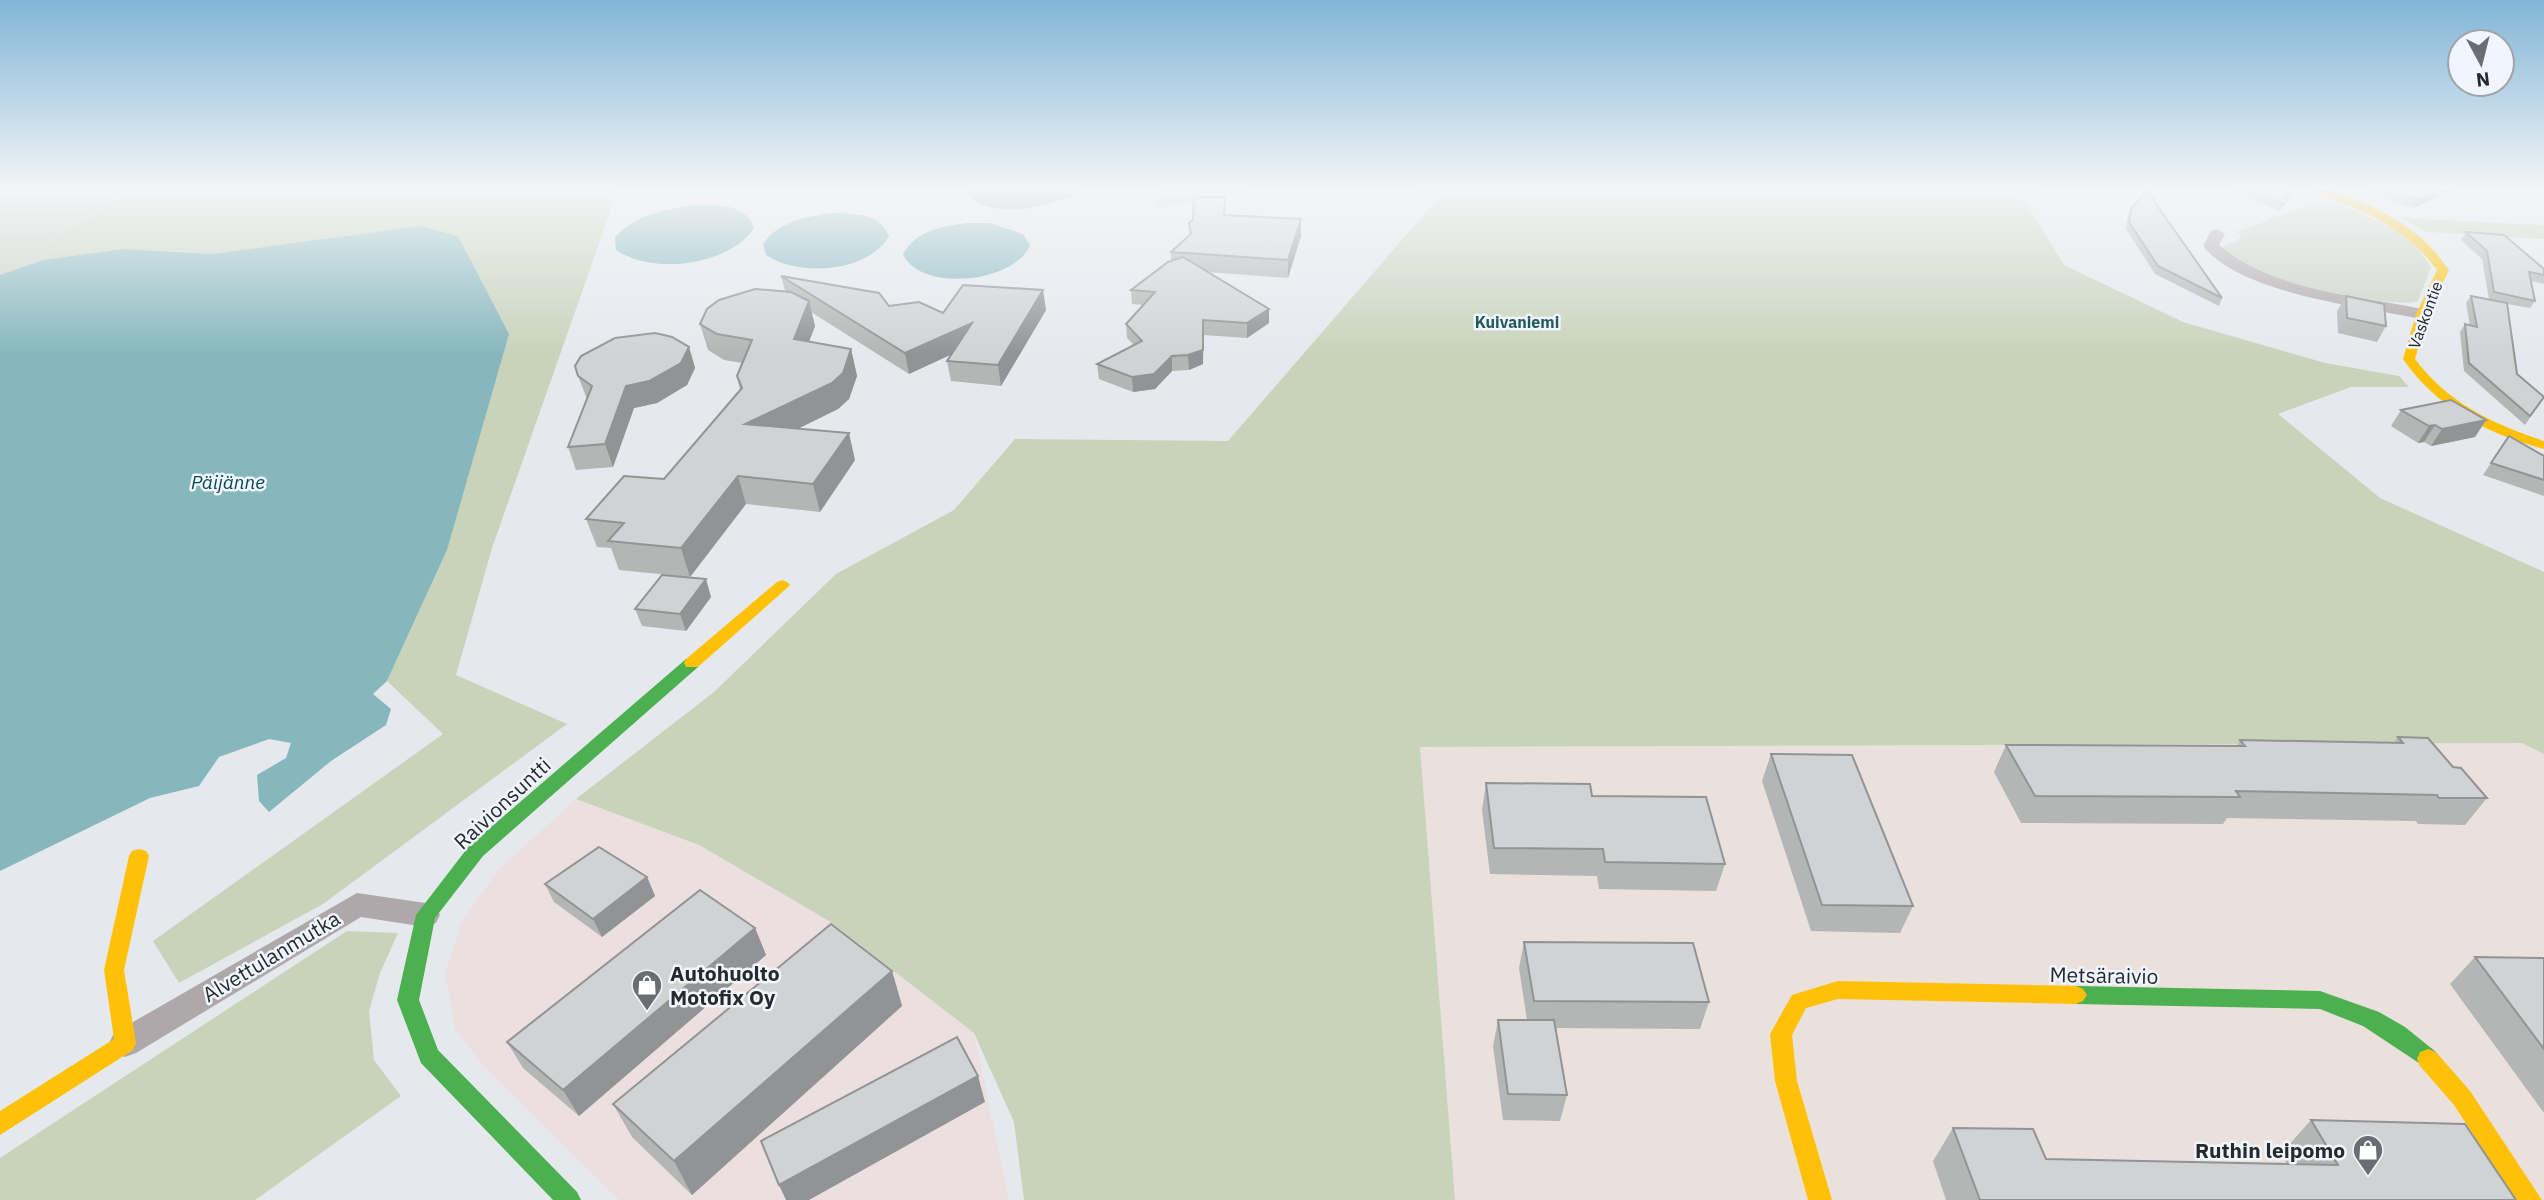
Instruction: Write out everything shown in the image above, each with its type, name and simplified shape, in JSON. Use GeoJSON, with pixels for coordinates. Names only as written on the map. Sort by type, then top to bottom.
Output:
{"type":"FeatureCollection","features":[{"type":"Feature","properties":{"kind":"street"},"geometry":{"type":"LineString","coordinates":[[2212,243],[2211,246],[2217,253],[2252,274],[2281,284],[2422,314]]}},
{"type":"Feature","properties":{"kind":"street","name":"Vaskontie"},"geometry":{"type":"LineString","coordinates":[[2426,243],[2433,250],[2443,270],[2422,314],[2409,359],[2422,382],[2447,402],[2479,419],[2544,445]]}},
{"type":"Feature","properties":{"kind":"street","name":"Raivionsuntti"},"geometry":{"type":"LineString","coordinates":[[569,1200],[429,1056],[408,1000],[426,915],[476,851],[782,585]]}},
{"type":"Feature","properties":{"kind":"street"},"geometry":{"type":"LineString","coordinates":[[0,1124],[125,1043],[114,970],[138,856]]}},
{"type":"Feature","properties":{"kind":"street","name":"Alvettulanmutka"},"geometry":{"type":"LineString","coordinates":[[125,1043],[357,905],[426,915]]}},
{"type":"Feature","properties":{"kind":"street","name":"Metsäraivio"},"geometry":{"type":"LineString","coordinates":[[1820,1200],[1786,1081],[1781,1034],[1799,1002],[1838,990],[2320,1000],[2372,1019],[2415,1047],[2449,1081],[2530,1200]]}},
{"type":"Feature","properties":{"kind":"shaded area"},"geometry":{"type":"Polygon","coordinates":[[[0,243],[46,243],[44,260],[0,287],[0,243]]]}},
{"type":"Feature","properties":{"kind":"shaded area"},"geometry":{"type":"Polygon","coordinates":[[[2232,243],[2414,243],[2431,267],[2418,301],[2386,301],[2337,294],[2269,276],[2223,251],[2224,246],[2232,243]]]}},
{"type":"Feature","properties":{"kind":"shaded area"},"geometry":{"type":"Polygon","coordinates":[[[2523,743],[2544,754],[2544,1200],[1455,1200],[1420,747],[2523,743]]]}},
{"type":"Feature","properties":{"kind":"shaded area"},"geometry":{"type":"Polygon","coordinates":[[[576,799],[699,845],[829,921],[974,1033],[1009,1200],[619,1200],[482,1065],[455,1028],[445,975],[461,923],[498,870],[576,799]]]}},
{"type":"Feature","properties":{"kind":"green space"},"geometry":{"type":"Polygon","coordinates":[[[46,243],[599,243],[492,548],[456,675],[567,724],[323,904],[179,983],[153,941],[443,734],[387,681],[447,550],[213,254],[151,250],[44,260],[46,243]]]}},
{"type":"Feature","properties":{"kind":"green space"},"geometry":{"type":"Polygon","coordinates":[[[1399,243],[2051,243],[2064,265],[2183,322],[2325,363],[2399,376],[2409,387],[2351,387],[2278,414],[2380,498],[2544,572],[2544,754],[2522,743],[1420,747],[1455,1200],[1024,1200],[1014,1122],[974,1033],[829,921],[699,845],[576,799],[714,692],[836,574],[954,510],[1015,439],[1228,441],[1399,243]]]}},
{"type":"Feature","properties":{"kind":"green space"},"geometry":{"type":"Polygon","coordinates":[[[347,931],[398,933],[380,973],[369,1011],[374,1060],[401,1096],[255,1200],[0,1200],[0,1158],[347,931]]]}},
{"type":"Feature","properties":{"kind":"water","name":"Päijänne"},"geometry":{"type":"Polygon","coordinates":[[[294,243],[462,243],[509,334],[447,550],[387,681],[373,694],[391,709],[386,725],[331,761],[269,812],[259,801],[257,775],[286,758],[291,743],[269,739],[219,757],[199,786],[150,798],[0,871],[0,275],[44,260],[124,249],[213,254],[294,243]]]}},
{"type":"Feature","properties":{"kind":"water"},"geometry":{"type":"Polygon","coordinates":[[[615,243],[740,243],[727,251],[690,263],[649,262],[631,258],[616,250],[615,243]]]}},
{"type":"Feature","properties":{"kind":"water"},"geometry":{"type":"Polygon","coordinates":[[[883,243],[865,258],[832,268],[796,267],[780,262],[766,255],[763,244],[883,243]]]}},
{"type":"Feature","properties":{"kind":"water"},"geometry":{"type":"Polygon","coordinates":[[[911,243],[1030,245],[1021,258],[1006,268],[988,275],[967,278],[928,274],[913,266],[903,254],[911,243]]]}},
{"type":"Feature","properties":{"kind":"building"},"geometry":{"type":"Polygon","coordinates":[[[1181,243],[1293,243],[1288,260],[1171,252],[1181,243]]]}},
{"type":"Feature","properties":{"kind":"building"},"geometry":{"type":"Polygon","coordinates":[[[2143,243],[2183,243],[2222,298],[2158,266],[2143,243]]]}},
{"type":"Feature","properties":{"kind":"building"},"geometry":{"type":"Polygon","coordinates":[[[2478,243],[2513,243],[2544,269],[2544,275],[2529,272],[2535,301],[2494,292],[2487,251],[2478,243]]]}},
{"type":"Feature","properties":{"kind":"building"},"geometry":{"type":"Polygon","coordinates":[[[1183,257],[1269,309],[1247,323],[1203,320],[1203,350],[1172,356],[1154,374],[1132,377],[1097,364],[1142,341],[1126,324],[1155,292],[1131,290],[1168,262],[1183,257]]]}},
{"type":"Feature","properties":{"kind":"building"},"geometry":{"type":"Polygon","coordinates":[[[781,276],[879,293],[889,306],[919,302],[943,313],[963,285],[1043,290],[998,365],[947,361],[972,323],[905,353],[781,276]]]}},
{"type":"Feature","properties":{"kind":"building"},"geometry":{"type":"Polygon","coordinates":[[[755,289],[791,292],[809,301],[794,339],[851,349],[843,373],[832,383],[745,424],[849,433],[813,484],[738,476],[681,548],[608,541],[624,523],[586,519],[624,476],[664,479],[742,388],[737,376],[752,340],[717,334],[700,324],[707,309],[719,300],[755,289]]]}},
{"type":"Feature","properties":{"kind":"building"},"geometry":{"type":"Polygon","coordinates":[[[2346,296],[2384,304],[2386,326],[2347,318],[2346,296]]]}},
{"type":"Feature","properties":{"kind":"building"},"geometry":{"type":"Polygon","coordinates":[[[2471,296],[2507,303],[2517,374],[2544,397],[2530,416],[2469,363],[2465,324],[2477,327],[2471,296]]]}},
{"type":"Feature","properties":{"kind":"building"},"geometry":{"type":"Polygon","coordinates":[[[655,333],[672,337],[689,347],[681,363],[649,381],[626,386],[605,444],[568,447],[592,386],[578,376],[575,366],[581,356],[615,338],[655,333]]]}},
{"type":"Feature","properties":{"kind":"building"},"geometry":{"type":"Polygon","coordinates":[[[2451,400],[2486,420],[2442,429],[2435,425],[2429,426],[2401,410],[2451,400]]]}},
{"type":"Feature","properties":{"kind":"building"},"geometry":{"type":"Polygon","coordinates":[[[2509,436],[2544,456],[2544,480],[2491,463],[2509,436]]]}},
{"type":"Feature","properties":{"kind":"building"},"geometry":{"type":"Polygon","coordinates":[[[662,575],[706,579],[680,614],[635,609],[662,575]]]}},
{"type":"Feature","properties":{"kind":"building"},"geometry":{"type":"Polygon","coordinates":[[[2398,737],[2428,738],[2453,767],[2461,768],[2487,798],[2236,791],[2240,797],[2035,796],[2006,745],[2245,746],[2240,740],[2403,743],[2398,737]]]}},
{"type":"Feature","properties":{"kind":"building"},"geometry":{"type":"Polygon","coordinates":[[[1771,754],[1852,755],[1913,906],[1822,905],[1771,754]]]}},
{"type":"Feature","properties":{"kind":"building"},"geometry":{"type":"Polygon","coordinates":[[[1486,783],[1590,784],[1592,796],[1706,797],[1725,864],[1605,862],[1603,849],[1494,848],[1486,783]]]}},
{"type":"Feature","properties":{"kind":"building"},"geometry":{"type":"Polygon","coordinates":[[[599,847],[647,877],[593,919],[545,884],[599,847]]]}},
{"type":"Feature","properties":{"kind":"building"},"geometry":{"type":"Polygon","coordinates":[[[700,890],[755,928],[563,1090],[507,1042],[700,890]]]}},
{"type":"Feature","properties":{"kind":"building"},"geometry":{"type":"Polygon","coordinates":[[[831,924],[892,971],[674,1161],[613,1104],[831,924]]]}},
{"type":"Feature","properties":{"kind":"building"},"geometry":{"type":"Polygon","coordinates":[[[1524,942],[1693,943],[1709,1002],[1534,1001],[1524,942]]]}},
{"type":"Feature","properties":{"kind":"building"},"geometry":{"type":"Polygon","coordinates":[[[2475,957],[2544,958],[2544,1049],[2475,957]]]}},
{"type":"Feature","properties":{"kind":"building"},"geometry":{"type":"Polygon","coordinates":[[[1498,1020],[1554,1020],[1567,1095],[1508,1094],[1498,1020]]]}},
{"type":"Feature","properties":{"kind":"building"},"geometry":{"type":"Polygon","coordinates":[[[957,1037],[978,1076],[779,1185],[761,1141],[957,1037]]]}},
{"type":"Feature","properties":{"kind":"building"},"geometry":{"type":"Polygon","coordinates":[[[2311,1120],[2465,1124],[2516,1200],[1980,1200],[1953,1128],[2033,1129],[2046,1159],[2338,1165],[2311,1120]]]}},
{"type":"Feature","properties":{"kind":"traffic: fast"},"geometry":{"type":"LineString","coordinates":[[569,1200],[429,1056],[408,1000],[426,915],[476,851],[692,663]]}},
{"type":"Feature","properties":{"kind":"traffic: fast"},"geometry":{"type":"LineString","coordinates":[[2076,995],[2320,1000],[2371,1019],[2397,1034],[2428,1059]]}},
{"type":"Feature","properties":{"kind":"traffic: slow"},"geometry":{"type":"LineString","coordinates":[[2420,243],[2443,270],[2422,314],[2409,359],[2421,376],[2451,404],[2486,424],[2544,445]]}},
{"type":"Feature","properties":{"kind":"traffic: slow"},"geometry":{"type":"LineString","coordinates":[[692,663],[782,585]]}},
{"type":"Feature","properties":{"kind":"traffic: slow"},"geometry":{"type":"LineString","coordinates":[[0,1124],[125,1043],[114,970],[139,856]]}},
{"type":"Feature","properties":{"kind":"traffic: slow"},"geometry":{"type":"LineString","coordinates":[[1820,1200],[1786,1081],[1781,1034],[1799,1001],[1838,990],[2076,995]]}},
{"type":"Feature","properties":{"kind":"traffic: slow"},"geometry":{"type":"LineString","coordinates":[[2428,1059],[2462,1098],[2530,1200]]}},
{"type":"Feature","properties":{"kind":"place","name":"Autohuolto Motofix Oy"},"geometry":{"type":"Point","coordinates":[647,1012]}},
{"type":"Feature","properties":{"kind":"place","name":"Ruthin leipomo"},"geometry":{"type":"Point","coordinates":[2368,1177]}},
{"type":"Feature","properties":{"kind":"district","name":"Kuivaniemi"},"geometry":{"type":"Point","coordinates":[1517,322]}}]}
